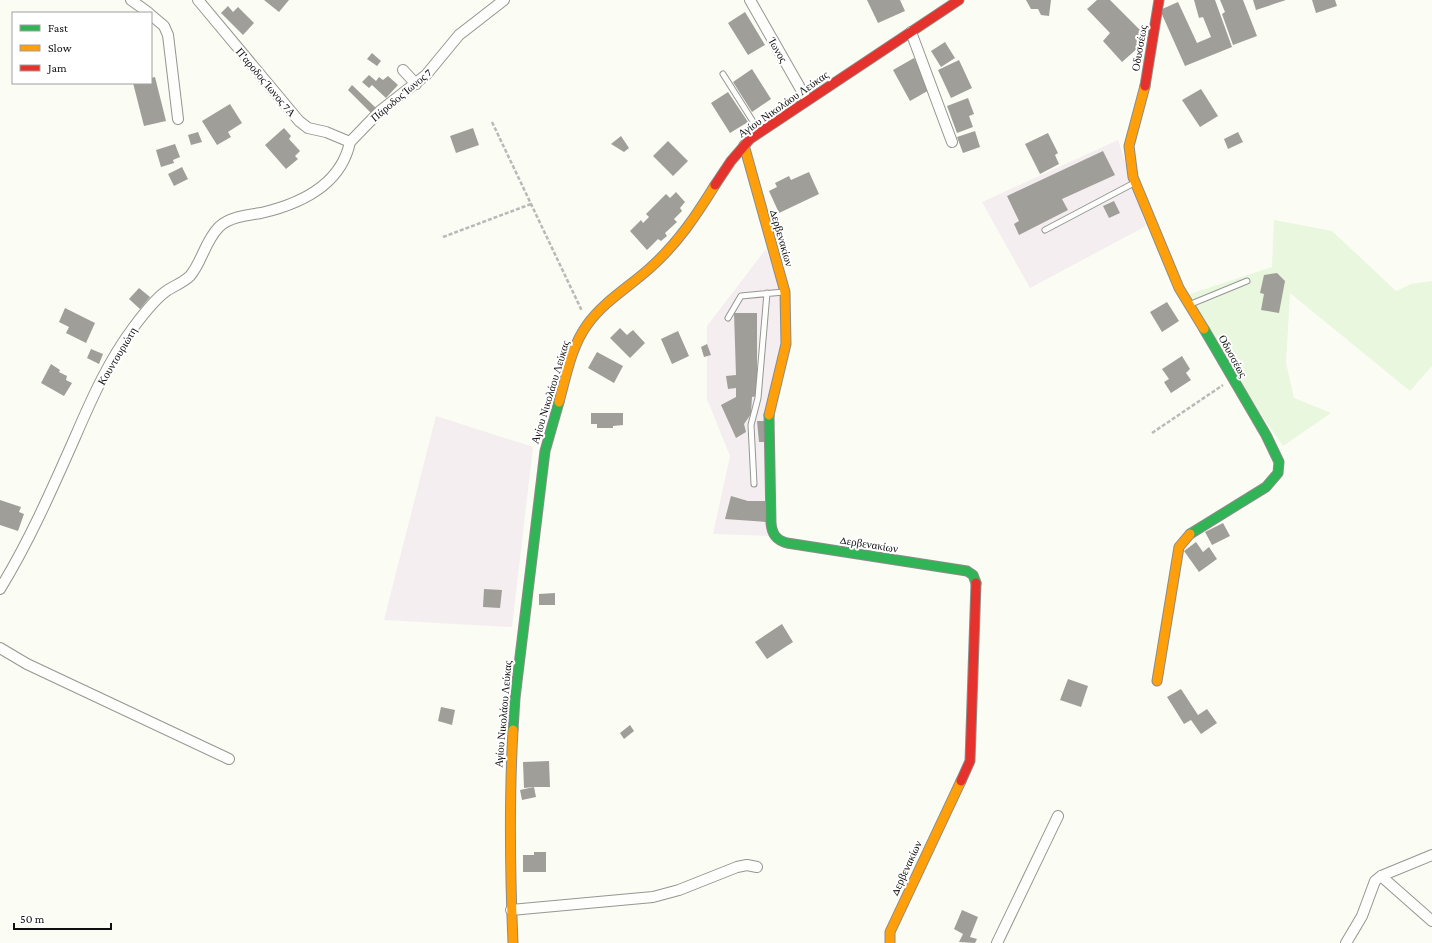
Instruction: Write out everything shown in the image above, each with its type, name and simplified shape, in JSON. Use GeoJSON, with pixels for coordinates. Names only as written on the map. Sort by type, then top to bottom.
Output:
{"type":"FeatureCollection","features":[{"type":"Feature","properties":{"kind":"street"},"geometry":{"type":"LineString","coordinates":[[131,0],[147,12]]}},
{"type":"Feature","properties":{"kind":"street","name":"Π'αροδος Ίωνος 7Α"},"geometry":{"type":"LineString","coordinates":[[198,0],[299,121],[308,128],[326,132],[350,142]]}},
{"type":"Feature","properties":{"kind":"street","name":"Πάροδος Ίωνος 7"},"geometry":{"type":"LineString","coordinates":[[350,142],[380,111],[416,84],[434,67],[459,35],[504,0]]}},
{"type":"Feature","properties":{"kind":"street","name":"Ίωνος"},"geometry":{"type":"LineString","coordinates":[[750,0],[807,100]]}},
{"type":"Feature","properties":{"kind":"street","name":"Αγίου Νικολάου Λεύκας"},"geometry":{"type":"LineString","coordinates":[[513,943],[511,910],[510,785],[513,729],[542,465],[550,431],[574,351],[588,324],[603,307],[644,274],[672,247],[697,214],[744,145],[760,132],[807,100],[959,0]]}},
{"type":"Feature","properties":{"kind":"street","name":"Οδυσσέως"},"geometry":{"type":"LineString","coordinates":[[1157,681],[1179,547],[1186,537],[1266,487],[1278,473],[1279,462],[1266,435],[1190,304],[1179,288],[1136,183],[1129,146],[1144,89],[1159,0]]}},
{"type":"Feature","properties":{"kind":"street"},"geometry":{"type":"LineString","coordinates":[[152,16],[164,26],[168,35],[178,119]]}},
{"type":"Feature","properties":{"kind":"street"},"geometry":{"type":"LineString","coordinates":[[911,32],[952,142]]}},
{"type":"Feature","properties":{"kind":"street"},"geometry":{"type":"LineString","coordinates":[[403,70],[416,84]]}},
{"type":"Feature","properties":{"kind":"street","name":"Κουντουριώτη"},"geometry":{"type":"LineString","coordinates":[[0,589],[16,562],[52,488],[91,401],[119,349],[137,323],[156,300],[190,276],[208,241],[221,225],[231,220],[287,207],[303,200],[331,177],[344,160],[350,142]]}},
{"type":"Feature","properties":{"kind":"street","name":"Δερβενακίων"},"geometry":{"type":"LineString","coordinates":[[744,145],[785,292],[786,344],[769,410],[772,531],[775,538],[780,542],[967,571],[974,575],[976,582],[970,761],[890,932],[890,943]]}},
{"type":"Feature","properties":{"kind":"street"},"geometry":{"type":"LineString","coordinates":[[0,648],[27,664],[229,760]]}},
{"type":"Feature","properties":{"kind":"street"},"geometry":{"type":"LineString","coordinates":[[997,943],[1058,816]]}},
{"type":"Feature","properties":{"kind":"street"},"geometry":{"type":"LineString","coordinates":[[1346,943],[1360,920],[1375,881],[1381,876],[1432,855]]}},
{"type":"Feature","properties":{"kind":"street"},"geometry":{"type":"LineString","coordinates":[[511,910],[653,897],[680,890],[737,867],[747,865],[757,867]]}},
{"type":"Feature","properties":{"kind":"street"},"geometry":{"type":"LineString","coordinates":[[1381,876],[1432,921]]}},
{"type":"Feature","properties":{"kind":"lane"},"geometry":{"type":"LineString","coordinates":[[723,74],[760,132]]}},
{"type":"Feature","properties":{"kind":"lane"},"geometry":{"type":"LineString","coordinates":[[1045,230],[1136,183]]}},
{"type":"Feature","properties":{"kind":"lane"},"geometry":{"type":"LineString","coordinates":[[1190,304],[1247,281]]}},
{"type":"Feature","properties":{"kind":"lane"},"geometry":{"type":"LineString","coordinates":[[728,318],[741,296],[785,292]]}},
{"type":"Feature","properties":{"kind":"lane"},"geometry":{"type":"LineString","coordinates":[[754,484],[751,425],[758,398],[767,293]]}},
{"type":"Feature","properties":{"kind":"path"},"geometry":{"type":"LineString","coordinates":[[492,122],[588,324]]}},
{"type":"Feature","properties":{"kind":"path"},"geometry":{"type":"LineString","coordinates":[[443,237],[531,204]]}},
{"type":"Feature","properties":{"kind":"path"},"geometry":{"type":"LineString","coordinates":[[1152,433],[1232,378]]}},
{"type":"Feature","properties":{"kind":"shaded area"},"geometry":{"type":"Polygon","coordinates":[[[1118,140],[1146,226],[1030,288],[982,202],[1118,140]]]}},
{"type":"Feature","properties":{"kind":"shaded area"},"geometry":{"type":"Polygon","coordinates":[[[766,249],[783,294],[785,346],[768,409],[770,536],[713,534],[730,456],[707,399],[707,326],[766,249]]]}},
{"type":"Feature","properties":{"kind":"shaded area"},"geometry":{"type":"Polygon","coordinates":[[[436,416],[533,447],[512,627],[384,620],[436,416]]]}},
{"type":"Feature","properties":{"kind":"green space"},"geometry":{"type":"Polygon","coordinates":[[[1274,220],[1332,231],[1396,291],[1411,284],[1432,281],[1432,366],[1410,391],[1290,293],[1286,363],[1294,398],[1331,413],[1283,446],[1229,369],[1190,294],[1272,267],[1274,220]]]}},
{"type":"Feature","properties":{"kind":"building"},"geometry":{"type":"Polygon","coordinates":[[[264,0],[289,0],[279,12],[264,0]]]}},
{"type":"Feature","properties":{"kind":"building"},"geometry":{"type":"Polygon","coordinates":[[[867,0],[900,0],[905,11],[878,23],[867,0]]]}},
{"type":"Feature","properties":{"kind":"building"},"geometry":{"type":"Polygon","coordinates":[[[1026,0],[1051,0],[1049,16],[1041,15],[1038,9],[1031,9],[1026,0]]]}},
{"type":"Feature","properties":{"kind":"building"},"geometry":{"type":"Polygon","coordinates":[[[1097,0],[1110,0],[1145,35],[1136,43],[1139,47],[1122,62],[1103,41],[1110,33],[1087,9],[1097,0]]]}},
{"type":"Feature","properties":{"kind":"building"},"geometry":{"type":"Polygon","coordinates":[[[1194,0],[1215,0],[1232,47],[1185,66],[1160,10],[1178,2],[1197,43],[1211,37],[1203,17],[1199,18],[1194,0]]]}},
{"type":"Feature","properties":{"kind":"building"},"geometry":{"type":"Polygon","coordinates":[[[1220,0],[1243,0],[1257,36],[1233,45],[1222,14],[1225,12],[1220,0]]]}},
{"type":"Feature","properties":{"kind":"building"},"geometry":{"type":"Polygon","coordinates":[[[1253,0],[1286,0],[1256,10],[1253,0]]]}},
{"type":"Feature","properties":{"kind":"building"},"geometry":{"type":"Polygon","coordinates":[[[1312,0],[1335,0],[1337,6],[1316,13],[1312,0]]]}},
{"type":"Feature","properties":{"kind":"building"},"geometry":{"type":"Polygon","coordinates":[[[228,6],[233,12],[238,7],[254,23],[243,35],[221,13],[228,6]]]}},
{"type":"Feature","properties":{"kind":"building"},"geometry":{"type":"Polygon","coordinates":[[[745,12],[765,45],[748,55],[728,23],[745,12]]]}},
{"type":"Feature","properties":{"kind":"building"},"geometry":{"type":"Polygon","coordinates":[[[945,42],[955,58],[941,67],[931,51],[945,42]]]}},
{"type":"Feature","properties":{"kind":"building"},"geometry":{"type":"Polygon","coordinates":[[[372,53],[381,61],[377,66],[367,59],[372,53]]]}},
{"type":"Feature","properties":{"kind":"building"},"geometry":{"type":"Polygon","coordinates":[[[914,58],[931,89],[910,101],[893,70],[914,58]]]}},
{"type":"Feature","properties":{"kind":"building"},"geometry":{"type":"Polygon","coordinates":[[[959,60],[972,88],[951,98],[938,70],[959,60]]]}},
{"type":"Feature","properties":{"kind":"building"},"geometry":{"type":"Polygon","coordinates":[[[752,69],[771,99],[752,112],[733,82],[752,69]]]}},
{"type":"Feature","properties":{"kind":"building"},"geometry":{"type":"Polygon","coordinates":[[[369,75],[376,81],[379,77],[383,80],[388,76],[398,85],[386,98],[372,85],[369,88],[362,82],[369,75]]]}},
{"type":"Feature","properties":{"kind":"building"},"geometry":{"type":"Polygon","coordinates":[[[155,77],[166,121],[144,126],[133,84],[152,84],[152,78],[155,77]]]}},
{"type":"Feature","properties":{"kind":"building"},"geometry":{"type":"Polygon","coordinates":[[[352,85],[376,108],[371,113],[348,90],[352,85]]]}},
{"type":"Feature","properties":{"kind":"building"},"geometry":{"type":"Polygon","coordinates":[[[1201,89],[1218,116],[1200,127],[1182,100],[1201,89]]]}},
{"type":"Feature","properties":{"kind":"building"},"geometry":{"type":"Polygon","coordinates":[[[728,92],[748,122],[730,133],[711,103],[728,92]]]}},
{"type":"Feature","properties":{"kind":"building"},"geometry":{"type":"Polygon","coordinates":[[[968,98],[974,114],[969,116],[973,127],[957,133],[947,106],[968,98]]]}},
{"type":"Feature","properties":{"kind":"building"},"geometry":{"type":"Polygon","coordinates":[[[230,104],[242,123],[228,132],[231,137],[217,145],[202,121],[230,104]]]}},
{"type":"Feature","properties":{"kind":"building"},"geometry":{"type":"Polygon","coordinates":[[[284,128],[291,136],[289,139],[300,151],[295,156],[298,159],[286,169],[265,145],[284,128]]]}},
{"type":"Feature","properties":{"kind":"building"},"geometry":{"type":"Polygon","coordinates":[[[473,128],[479,145],[456,153],[450,136],[473,128]]]}},
{"type":"Feature","properties":{"kind":"building"},"geometry":{"type":"Polygon","coordinates":[[[975,131],[980,147],[963,153],[957,137],[975,131]]]}},
{"type":"Feature","properties":{"kind":"building"},"geometry":{"type":"Polygon","coordinates":[[[198,132],[202,142],[191,145],[188,135],[198,132]]]}},
{"type":"Feature","properties":{"kind":"building"},"geometry":{"type":"Polygon","coordinates":[[[1238,132],[1243,142],[1228,149],[1224,139],[1238,132]]]}},
{"type":"Feature","properties":{"kind":"building"},"geometry":{"type":"Polygon","coordinates":[[[1048,133],[1058,153],[1055,155],[1059,164],[1040,174],[1025,144],[1048,133]]]}},
{"type":"Feature","properties":{"kind":"building"},"geometry":{"type":"Polygon","coordinates":[[[621,136],[629,148],[624,152],[611,144],[621,136]]]}},
{"type":"Feature","properties":{"kind":"building"},"geometry":{"type":"Polygon","coordinates":[[[668,141],[688,161],[673,176],[653,156],[668,141]]]}},
{"type":"Feature","properties":{"kind":"building"},"geometry":{"type":"Polygon","coordinates":[[[175,144],[180,157],[173,160],[174,163],[161,167],[156,150],[175,144]]]}},
{"type":"Feature","properties":{"kind":"building"},"geometry":{"type":"Polygon","coordinates":[[[1103,151],[1115,175],[1062,199],[1068,210],[1019,235],[1014,224],[1019,221],[1007,196],[1103,151]]]}},
{"type":"Feature","properties":{"kind":"building"},"geometry":{"type":"Polygon","coordinates":[[[182,167],[188,179],[174,186],[168,174],[182,167]]]}},
{"type":"Feature","properties":{"kind":"building"},"geometry":{"type":"Polygon","coordinates":[[[809,172],[819,194],[779,213],[769,191],[777,187],[775,183],[789,176],[791,180],[809,172]]]}},
{"type":"Feature","properties":{"kind":"building"},"geometry":{"type":"Polygon","coordinates":[[[676,192],[685,202],[680,208],[682,211],[674,219],[677,222],[665,233],[667,236],[661,241],[658,239],[647,250],[630,231],[641,220],[643,223],[649,217],[646,214],[666,194],[670,198],[676,192]]]}},
{"type":"Feature","properties":{"kind":"building"},"geometry":{"type":"Polygon","coordinates":[[[1114,201],[1120,213],[1109,218],[1103,206],[1114,201]]]}},
{"type":"Feature","properties":{"kind":"building"},"geometry":{"type":"Polygon","coordinates":[[[1277,273],[1285,281],[1279,313],[1261,310],[1264,294],[1260,293],[1264,275],[1277,273]]]}},
{"type":"Feature","properties":{"kind":"building"},"geometry":{"type":"Polygon","coordinates":[[[139,288],[150,297],[140,309],[129,299],[139,288]]]}},
{"type":"Feature","properties":{"kind":"building"},"geometry":{"type":"Polygon","coordinates":[[[1167,302],[1179,321],[1162,332],[1150,312],[1167,302]]]}},
{"type":"Feature","properties":{"kind":"building"},"geometry":{"type":"Polygon","coordinates":[[[65,308],[95,323],[86,343],[66,333],[69,327],[59,322],[65,308]]]}},
{"type":"Feature","properties":{"kind":"building"},"geometry":{"type":"Polygon","coordinates":[[[734,313],[757,313],[757,396],[752,397],[751,414],[744,424],[746,432],[736,438],[721,405],[736,397],[736,388],[728,389],[726,376],[736,375],[734,313]]]}},
{"type":"Feature","properties":{"kind":"building"},"geometry":{"type":"Polygon","coordinates":[[[620,328],[627,335],[633,330],[645,343],[630,358],[610,338],[620,328]]]}},
{"type":"Feature","properties":{"kind":"building"},"geometry":{"type":"Polygon","coordinates":[[[678,331],[689,356],[672,364],[661,339],[678,331]]]}},
{"type":"Feature","properties":{"kind":"building"},"geometry":{"type":"Polygon","coordinates":[[[707,344],[711,355],[704,357],[701,347],[707,344]]]}},
{"type":"Feature","properties":{"kind":"building"},"geometry":{"type":"Polygon","coordinates":[[[91,349],[103,354],[99,364],[87,358],[91,349]]]}},
{"type":"Feature","properties":{"kind":"building"},"geometry":{"type":"Polygon","coordinates":[[[597,352],[623,366],[614,383],[588,368],[597,352]]]}},
{"type":"Feature","properties":{"kind":"building"},"geometry":{"type":"Polygon","coordinates":[[[1182,356],[1190,369],[1186,373],[1191,380],[1171,393],[1164,382],[1169,379],[1162,369],[1182,356]]]}},
{"type":"Feature","properties":{"kind":"building"},"geometry":{"type":"Polygon","coordinates":[[[51,364],[60,370],[59,372],[67,376],[66,380],[72,383],[64,396],[41,383],[51,364]]]}},
{"type":"Feature","properties":{"kind":"building"},"geometry":{"type":"Polygon","coordinates":[[[591,413],[623,413],[623,425],[613,426],[613,428],[597,428],[597,424],[591,424],[591,413]]]}},
{"type":"Feature","properties":{"kind":"building"},"geometry":{"type":"Polygon","coordinates":[[[757,421],[765,421],[766,442],[759,442],[757,421]]]}},
{"type":"Feature","properties":{"kind":"building"},"geometry":{"type":"Polygon","coordinates":[[[731,496],[748,501],[765,501],[766,522],[725,519],[731,496]]]}},
{"type":"Feature","properties":{"kind":"building"},"geometry":{"type":"Polygon","coordinates":[[[0,500],[21,507],[19,512],[24,514],[18,531],[0,525],[0,500]]]}},
{"type":"Feature","properties":{"kind":"building"},"geometry":{"type":"Polygon","coordinates":[[[1223,523],[1230,536],[1212,545],[1205,532],[1223,523]]]}},
{"type":"Feature","properties":{"kind":"building"},"geometry":{"type":"Polygon","coordinates":[[[1196,542],[1203,552],[1209,547],[1217,559],[1199,572],[1184,551],[1196,542]]]}},
{"type":"Feature","properties":{"kind":"building"},"geometry":{"type":"Polygon","coordinates":[[[484,589],[502,590],[500,608],[483,607],[484,589]]]}},
{"type":"Feature","properties":{"kind":"building"},"geometry":{"type":"Polygon","coordinates":[[[555,593],[555,605],[539,605],[539,594],[555,593]]]}},
{"type":"Feature","properties":{"kind":"building"},"geometry":{"type":"Polygon","coordinates":[[[782,624],[793,642],[767,659],[755,642],[782,624]]]}},
{"type":"Feature","properties":{"kind":"building"},"geometry":{"type":"Polygon","coordinates":[[[1068,679],[1088,686],[1081,707],[1060,700],[1068,679]]]}},
{"type":"Feature","properties":{"kind":"building"},"geometry":{"type":"Polygon","coordinates":[[[1181,689],[1198,715],[1207,709],[1217,723],[1201,734],[1191,720],[1184,724],[1167,697],[1181,689]]]}},
{"type":"Feature","properties":{"kind":"building"},"geometry":{"type":"Polygon","coordinates":[[[441,707],[455,710],[452,725],[438,721],[441,707]]]}},
{"type":"Feature","properties":{"kind":"building"},"geometry":{"type":"Polygon","coordinates":[[[630,725],[634,731],[624,739],[620,733],[630,725]]]}},
{"type":"Feature","properties":{"kind":"building"},"geometry":{"type":"Polygon","coordinates":[[[549,761],[550,787],[524,788],[523,762],[549,761]]]}},
{"type":"Feature","properties":{"kind":"building"},"geometry":{"type":"Polygon","coordinates":[[[534,787],[536,797],[522,800],[520,790],[534,787]]]}},
{"type":"Feature","properties":{"kind":"building"},"geometry":{"type":"Polygon","coordinates":[[[534,852],[546,852],[546,872],[523,872],[523,855],[534,855],[534,852]]]}},
{"type":"Feature","properties":{"kind":"building"},"geometry":{"type":"Polygon","coordinates":[[[962,910],[978,917],[970,937],[977,939],[975,943],[959,942],[963,934],[954,929],[962,910]]]}},
{"type":"Feature","properties":{"kind":"traffic: fast"},"geometry":{"type":"LineString","coordinates":[[1190,534],[1266,487],[1278,473],[1279,462],[1266,435],[1204,329]]}},
{"type":"Feature","properties":{"kind":"traffic: fast"},"geometry":{"type":"LineString","coordinates":[[513,730],[515,698],[545,451],[559,402]]}},
{"type":"Feature","properties":{"kind":"traffic: fast"},"geometry":{"type":"LineString","coordinates":[[769,415],[771,523],[772,530],[777,538],[787,543],[967,571],[973,575],[976,583]]}},
{"type":"Feature","properties":{"kind":"traffic: slow"},"geometry":{"type":"LineString","coordinates":[[1145,86],[1129,146],[1133,177],[1179,288],[1204,329]]}},
{"type":"Feature","properties":{"kind":"traffic: slow"},"geometry":{"type":"LineString","coordinates":[[744,145],[785,292],[786,344],[769,415]]}},
{"type":"Feature","properties":{"kind":"traffic: slow"},"geometry":{"type":"LineString","coordinates":[[559,402],[573,352],[587,325],[601,309],[660,259],[693,219],[715,185]]}},
{"type":"Feature","properties":{"kind":"traffic: slow"},"geometry":{"type":"LineString","coordinates":[[1157,681],[1179,547],[1190,534]]}},
{"type":"Feature","properties":{"kind":"traffic: slow"},"geometry":{"type":"LineString","coordinates":[[513,730],[510,836],[513,943]]}},
{"type":"Feature","properties":{"kind":"traffic: slow"},"geometry":{"type":"LineString","coordinates":[[890,943],[890,932],[961,781]]}},
{"type":"Feature","properties":{"kind":"traffic: jam"},"geometry":{"type":"LineString","coordinates":[[715,185],[731,161],[750,139],[959,0]]}},
{"type":"Feature","properties":{"kind":"traffic: jam"},"geometry":{"type":"LineString","coordinates":[[1145,86],[1159,0]]}},
{"type":"Feature","properties":{"kind":"traffic: jam"},"geometry":{"type":"LineString","coordinates":[[961,781],[970,761],[976,583]]}}]}
